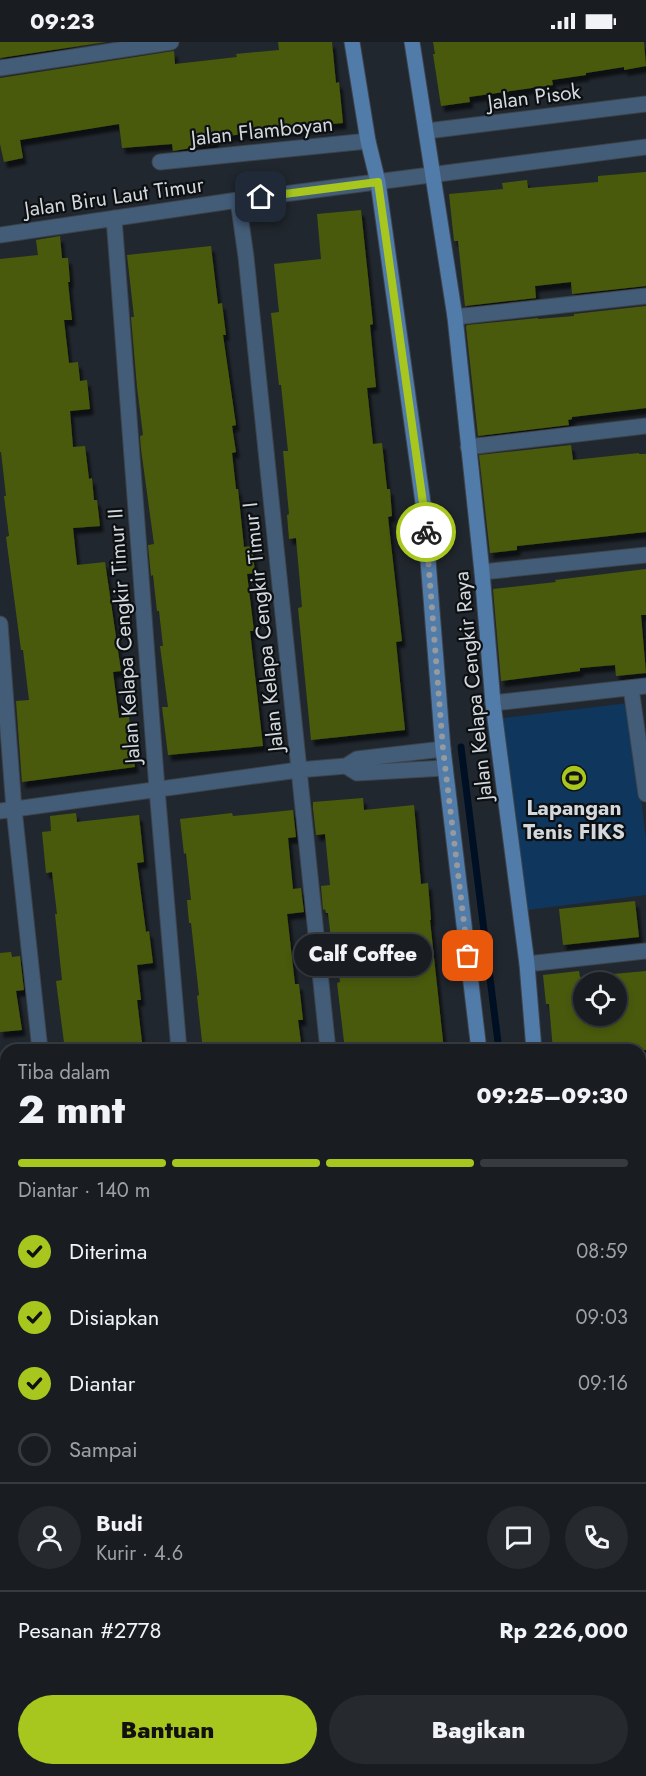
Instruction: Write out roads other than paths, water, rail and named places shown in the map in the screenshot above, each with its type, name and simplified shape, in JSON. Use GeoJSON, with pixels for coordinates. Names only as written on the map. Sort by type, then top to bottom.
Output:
{"type":"FeatureCollection","features":[{"type":"Feature","properties":{"kind":"street"},"geometry":{"type":"LineString","coordinates":[[0,68],[171,42]]}},
{"type":"Feature","properties":{"kind":"street","name":"Jalan Flamboyan"},"geometry":{"type":"LineString","coordinates":[[352,42],[369,145],[377,178]]}},
{"type":"Feature","properties":{"kind":"street","name":"Jalan Kelapa Cengkir Raya"},"geometry":{"type":"LineString","coordinates":[[412,42],[455,317],[482,572],[493,703],[527,964],[534,1044]]}},
{"type":"Feature","properties":{"kind":"street","name":"Jalan Pisok"},"geometry":{"type":"LineString","coordinates":[[427,132],[646,104]]}},
{"type":"Feature","properties":{"kind":"street","name":"Jalan Flamboyan"},"geometry":{"type":"LineString","coordinates":[[160,162],[369,145]]}},
{"type":"Feature","properties":{"kind":"street","name":"Jalan Biru Laut Timur"},"geometry":{"type":"LineString","coordinates":[[0,235],[377,178],[434,175],[646,147]]}},
{"type":"Feature","properties":{"kind":"street","name":"Jalan Kelapa Cengkir Raya"},"geometry":{"type":"LineString","coordinates":[[377,178],[424,510],[443,749],[478,1044]]}},
{"type":"Feature","properties":{"kind":"street","name":"Jalan Kelapa Cengkir Timur I"},"geometry":{"type":"LineString","coordinates":[[238,200],[246,257],[327,1044]]}},
{"type":"Feature","properties":{"kind":"street","name":"Jalan Kelapa Cengkir Timur II"},"geometry":{"type":"LineString","coordinates":[[114,218],[178,1044]]}},
{"type":"Feature","properties":{"kind":"street"},"geometry":{"type":"LineString","coordinates":[[455,317],[646,296]]}},
{"type":"Feature","properties":{"kind":"street"},"geometry":{"type":"LineString","coordinates":[[468,447],[646,426]]}},
{"type":"Feature","properties":{"kind":"street"},"geometry":{"type":"LineString","coordinates":[[482,572],[646,555]]}},
{"type":"Feature","properties":{"kind":"street"},"geometry":{"type":"LineString","coordinates":[[0,624],[7,810],[39,1044]]}},
{"type":"Feature","properties":{"kind":"street"},"geometry":{"type":"LineString","coordinates":[[493,703],[639,687],[646,794]]}},
{"type":"Feature","properties":{"kind":"street","name":"Jalan Kelapa Cengkir Raya"},"geometry":{"type":"LineString","coordinates":[[7,810],[298,770],[346,766],[357,759],[443,749]]}},
{"type":"Feature","properties":{"kind":"street","name":"Jalan Kelapa Cengkir Raya"},"geometry":{"type":"LineString","coordinates":[[346,766],[357,773],[445,768]]}},
{"type":"Feature","properties":{"kind":"street"},"geometry":{"type":"LineString","coordinates":[[527,964],[646,951]]}},
{"type":"Feature","properties":{"kind":"waterway"},"geometry":{"type":"LineString","coordinates":[[461,747],[498,1044]]}},
{"type":"Feature","properties":{"kind":"place","name":"Lapangan Tenis FIKS"},"geometry":{"type":"Point","coordinates":[574,778]}},
{"type":"Feature","properties":{"kind":"place","name":"Calf Coffee"},"geometry":{"type":"Point","coordinates":[468,956]}}]}
